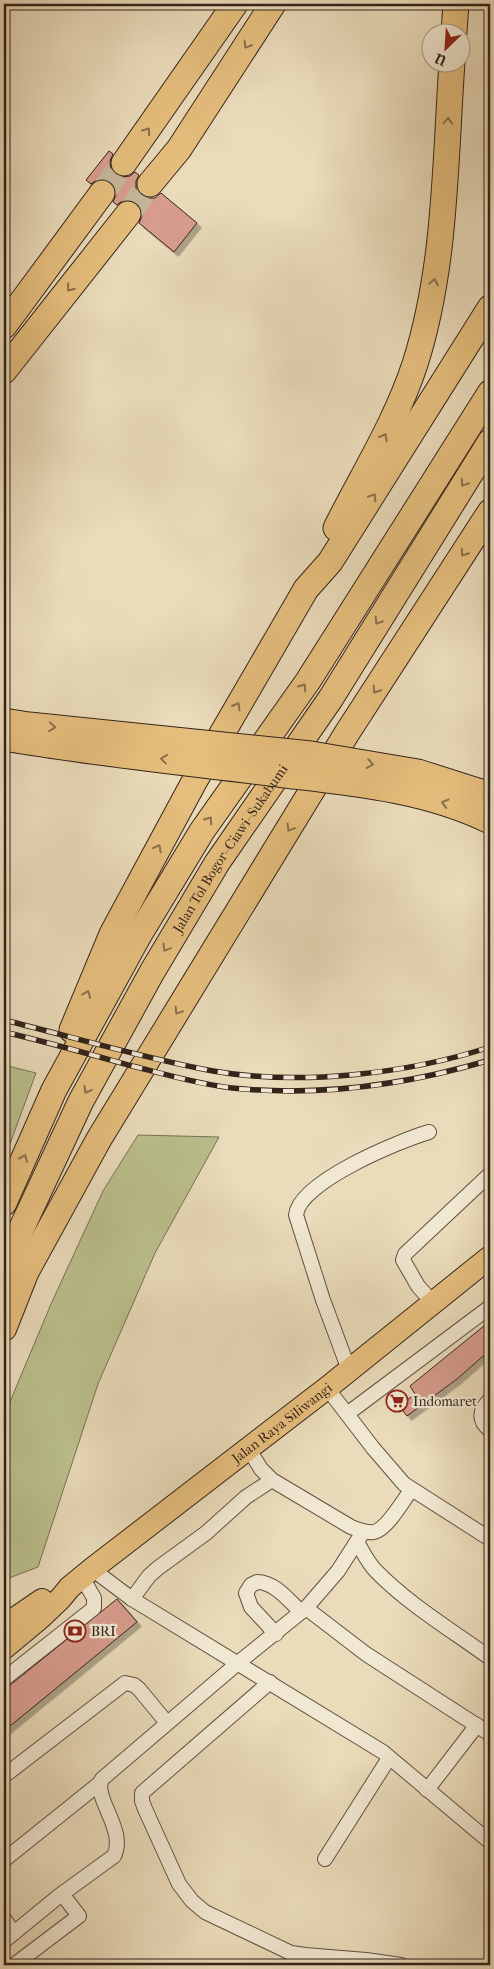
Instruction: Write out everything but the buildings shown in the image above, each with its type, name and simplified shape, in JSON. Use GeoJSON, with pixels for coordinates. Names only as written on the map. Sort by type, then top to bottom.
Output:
{"type":"FeatureCollection","features":[{"type":"Feature","properties":{"kind":"highway"},"geometry":{"type":"LineString","coordinates":[[124,163],[235,4]]}},
{"type":"Feature","properties":{"kind":"highway"},"geometry":{"type":"LineString","coordinates":[[150,184],[179,149],[273,4]]}},
{"type":"Feature","properties":{"kind":"highway"},"geometry":{"type":"LineString","coordinates":[[455,22],[456,4]]}},
{"type":"Feature","properties":{"kind":"highway"},"geometry":{"type":"LineString","coordinates":[[54,1090],[64,1048],[112,934],[194,782],[306,589],[348,504],[390,427],[415,364],[429,308],[440,243],[451,72]]}},
{"type":"Feature","properties":{"kind":"highway"},"geometry":{"type":"LineString","coordinates":[[4,326],[102,193]]}},
{"type":"Feature","properties":{"kind":"highway"},"geometry":{"type":"LineString","coordinates":[[4,371],[128,214]]}},
{"type":"Feature","properties":{"kind":"highway"},"geometry":{"type":"LineString","coordinates":[[306,589],[335,554],[490,308]]}},
{"type":"Feature","properties":{"kind":"highway"},"geometry":{"type":"LineString","coordinates":[[4,1202],[54,1090],[139,935],[202,831],[308,680],[490,393]]}},
{"type":"Feature","properties":{"kind":"highway","name":"Jalan Tol Bogor–Ciawi–Sukabumi"},"geometry":{"type":"LineString","coordinates":[[4,1274],[10,1253],[81,1101],[152,972],[217,863],[331,698],[490,442]]}},
{"type":"Feature","properties":{"kind":"highway"},"geometry":{"type":"LineString","coordinates":[[4,1328],[26,1272],[99,1139],[348,734],[490,512]]}},
{"type":"Feature","properties":{"kind":"highway"},"geometry":{"type":"LineString","coordinates":[[4,721],[312,754],[418,772],[490,795]]}},
{"type":"Feature","properties":{"kind":"highway"},"geometry":{"type":"LineString","coordinates":[[4,738],[330,780],[406,792],[470,811],[490,821]]}},
{"type":"Feature","properties":{"kind":"highway","name":"Jalan Raya Siliwangi"},"geometry":{"type":"LineString","coordinates":[[4,1648],[46,1613],[81,1578],[327,1388],[490,1257]]}},
{"type":"Feature","properties":{"kind":"highway","name":"Jalan Raya Siliwangi"},"geometry":{"type":"LineString","coordinates":[[4,1626],[81,1578]]}},
{"type":"Feature","properties":{"kind":"street"},"geometry":{"type":"LineString","coordinates":[[349,1370],[323,1300],[296,1215],[297,1210],[308,1194],[325,1180],[367,1158],[429,1132]]}},
{"type":"Feature","properties":{"kind":"street"},"geometry":{"type":"LineString","coordinates":[[433,1304],[407,1269],[403,1260],[406,1254],[490,1174]]}},
{"type":"Feature","properties":{"kind":"street"},"geometry":{"type":"LineString","coordinates":[[347,1414],[490,1307]]}},
{"type":"Feature","properties":{"kind":"street"},"geometry":{"type":"LineString","coordinates":[[327,1388],[397,1477],[411,1490],[490,1539]]}},
{"type":"Feature","properties":{"kind":"street"},"geometry":{"type":"LineString","coordinates":[[490,1400],[483,1408],[481,1416],[484,1424],[490,1430]]}},
{"type":"Feature","properties":{"kind":"street"},"geometry":{"type":"LineString","coordinates":[[248,1448],[261,1469],[272,1480],[351,1528],[360,1537],[374,1570],[383,1578],[420,1608],[490,1658]]}},
{"type":"Feature","properties":{"kind":"street"},"geometry":{"type":"LineString","coordinates":[[132,1599],[149,1576],[158,1568],[206,1533],[246,1497],[272,1480]]}},
{"type":"Feature","properties":{"kind":"street"},"geometry":{"type":"LineString","coordinates":[[4,1860],[100,1783],[104,1776],[304,1610],[334,1577],[360,1537],[382,1527],[411,1490]]}},
{"type":"Feature","properties":{"kind":"street"},"geometry":{"type":"LineString","coordinates":[[81,1578],[132,1599],[383,1752],[490,1842]]}},
{"type":"Feature","properties":{"kind":"street"},"geometry":{"type":"LineString","coordinates":[[4,1679],[94,1608],[94,1598],[81,1578]]}},
{"type":"Feature","properties":{"kind":"street"},"geometry":{"type":"LineString","coordinates":[[276,1634],[248,1602],[246,1593],[251,1585],[257,1582],[268,1584],[366,1654],[490,1734]]}},
{"type":"Feature","properties":{"kind":"street"},"geometry":{"type":"LineString","coordinates":[[270,1682],[142,1793],[145,1809],[172,1871],[185,1893],[205,1912],[291,1953],[401,1965]]}},
{"type":"Feature","properties":{"kind":"street"},"geometry":{"type":"LineString","coordinates":[[4,1776],[125,1683],[134,1685],[139,1689],[167,1723]]}},
{"type":"Feature","properties":{"kind":"street"},"geometry":{"type":"LineString","coordinates":[[427,1790],[477,1725]]}},
{"type":"Feature","properties":{"kind":"street"},"geometry":{"type":"LineString","coordinates":[[325,1859],[389,1758]]}},
{"type":"Feature","properties":{"kind":"street"},"geometry":{"type":"LineString","coordinates":[[4,1919],[9,1937],[62,1894],[108,1862],[117,1851],[116,1833],[101,1794],[100,1783]]}},
{"type":"Feature","properties":{"kind":"street"},"geometry":{"type":"LineString","coordinates":[[14,1965],[79,1916],[62,1894]]}},
{"type":"Feature","properties":{"kind":"green space"},"geometry":{"type":"Polygon","coordinates":[[[4,1065],[36,1073],[4,1160],[4,1065]]]}},
{"type":"Feature","properties":{"kind":"green space"},"geometry":{"type":"Polygon","coordinates":[[[138,1135],[219,1137],[155,1253],[98,1384],[38,1567],[4,1580],[4,1416],[51,1304],[103,1191],[138,1135]]]}},
{"type":"Feature","properties":{"kind":"tunnel"},"geometry":{"type":"LineString","coordinates":[[102,193],[124,163]]}},
{"type":"Feature","properties":{"kind":"tunnel"},"geometry":{"type":"LineString","coordinates":[[128,214],[150,184]]}},
{"type":"Feature","properties":{"kind":"railway"},"geometry":{"type":"LineString","coordinates":[[4,1020],[187,1066],[246,1075],[281,1077],[353,1075],[389,1070],[424,1064],[490,1047]]}},
{"type":"Feature","properties":{"kind":"railway"},"geometry":{"type":"LineString","coordinates":[[4,1032],[194,1081],[232,1088],[265,1090],[298,1091],[362,1087],[427,1076],[490,1060]]}},
{"type":"Feature","properties":{"kind":"place","name":"Indomaret"},"geometry":{"type":"Point","coordinates":[397,1401]}},
{"type":"Feature","properties":{"kind":"place","name":"BRI"},"geometry":{"type":"Point","coordinates":[75,1631]}}]}
